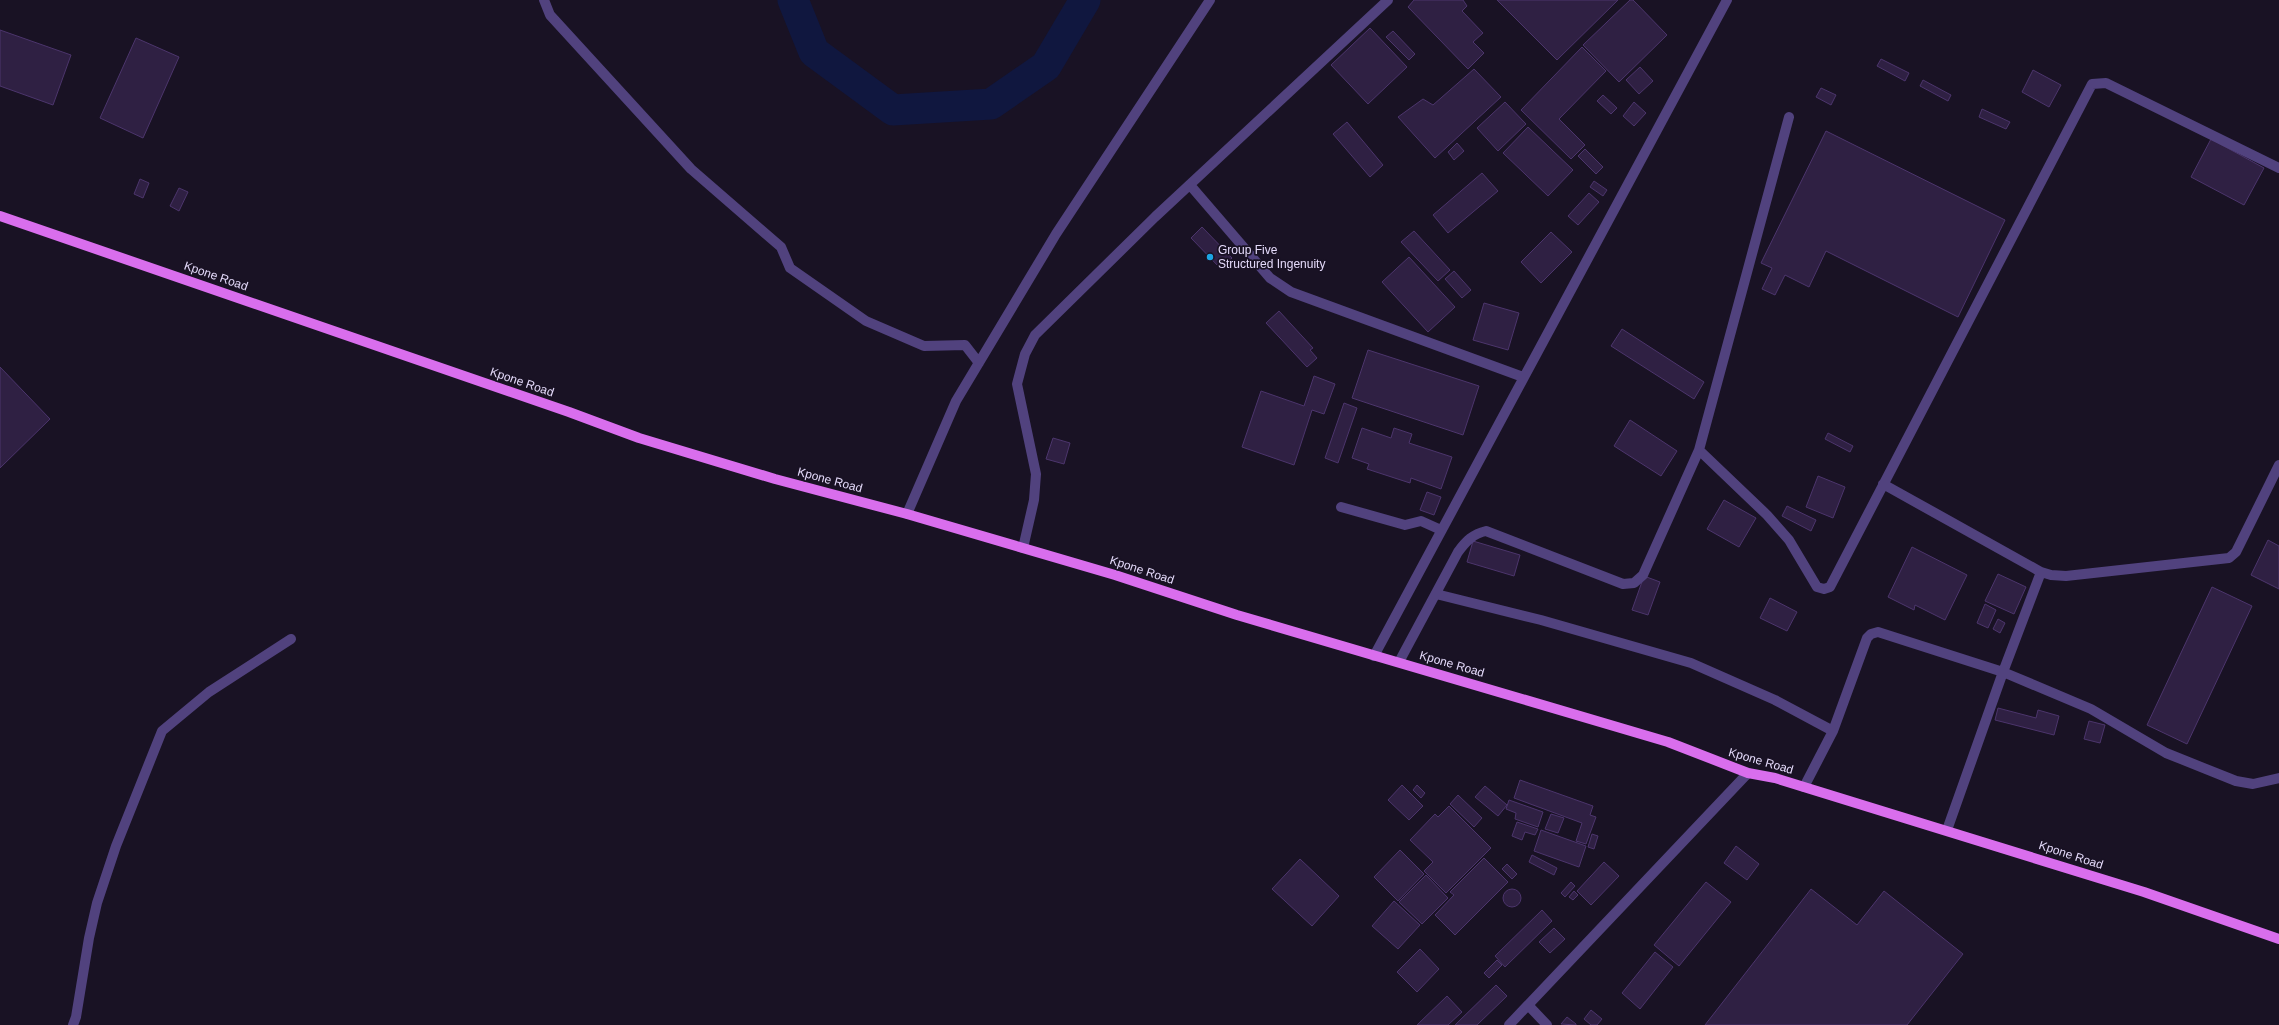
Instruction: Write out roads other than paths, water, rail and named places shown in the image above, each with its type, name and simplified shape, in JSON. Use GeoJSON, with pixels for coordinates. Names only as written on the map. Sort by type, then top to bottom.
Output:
{"type":"FeatureCollection","features":[{"type":"Feature","properties":{"kind":"main road","name":"Kpone Road"},"geometry":{"type":"LineString","coordinates":[[0,216],[569,412],[639,438],[775,479],[907,514],[1023,548],[1374,656],[1399,662],[1668,742],[1748,773],[1775,778],[1947,830],[2144,892],[2279,939]]}},
{"type":"Feature","properties":{"kind":"street"},"geometry":{"type":"LineString","coordinates":[[544,0],[550,15],[691,169],[781,246],[790,268],[866,321],[924,346],[965,345],[979,363]]}},
{"type":"Feature","properties":{"kind":"street"},"geometry":{"type":"LineString","coordinates":[[907,514],[956,401],[1056,234],[1210,0]]}},
{"type":"Feature","properties":{"kind":"street"},"geometry":{"type":"LineString","coordinates":[[1023,548],[1034,500],[1036,474],[1017,384],[1025,354],[1035,335],[1190,185],[1388,0]]}},
{"type":"Feature","properties":{"kind":"street"},"geometry":{"type":"LineString","coordinates":[[1374,656],[1727,0]]}},
{"type":"Feature","properties":{"kind":"street"},"geometry":{"type":"LineString","coordinates":[[1699,450],[1789,540],[1817,587],[1824,589],[1830,587],[2092,84],[2106,83],[2279,168]]}},
{"type":"Feature","properties":{"kind":"street"},"geometry":{"type":"LineString","coordinates":[[1399,662],[1463,545],[1477,533],[1486,531],[1623,584],[1634,583],[1643,575],[1699,450],[1789,117]]}},
{"type":"Feature","properties":{"kind":"street"},"geometry":{"type":"LineString","coordinates":[[1190,185],[1270,278],[1291,292],[1523,377]]}},
{"type":"Feature","properties":{"kind":"street"},"geometry":{"type":"LineString","coordinates":[[1883,484],[2041,572],[2051,575],[2066,576],[2229,558],[2236,552],[2279,465]]}},
{"type":"Feature","properties":{"kind":"street"},"geometry":{"type":"LineString","coordinates":[[1341,507],[1405,525],[1421,521],[1442,530]]}},
{"type":"Feature","properties":{"kind":"street"},"geometry":{"type":"LineString","coordinates":[[1947,830],[2003,672],[2041,572]]}},
{"type":"Feature","properties":{"kind":"street"},"geometry":{"type":"LineString","coordinates":[[1436,594],[1541,620],[1691,662],[1775,700],[1833,731]]}},
{"type":"Feature","properties":{"kind":"street"},"geometry":{"type":"LineString","coordinates":[[1804,787],[1833,731],[1867,638],[1875,632],[2003,672],[2091,709],[2166,753],[2236,781],[2253,784],[2279,778]]}},
{"type":"Feature","properties":{"kind":"street"},"geometry":{"type":"LineString","coordinates":[[72,1025],[76,1017],[89,938],[97,903],[116,846],[162,731],[209,692],[290,639]]}},
{"type":"Feature","properties":{"kind":"street"},"geometry":{"type":"LineString","coordinates":[[1509,1025],[1748,773]]}},
{"type":"Feature","properties":{"kind":"street"},"geometry":{"type":"LineString","coordinates":[[1528,1006],[1547,1025]]}},
{"type":"Feature","properties":{"kind":"waterway"},"geometry":{"type":"LineString","coordinates":[[793,0],[814,52],[893,110],[991,104],[1046,66],[1085,0]]}},
{"type":"Feature","properties":{"kind":"place","name":"Group Five Structured Ingenuity"},"geometry":{"type":"Point","coordinates":[1210,257]}}]}
